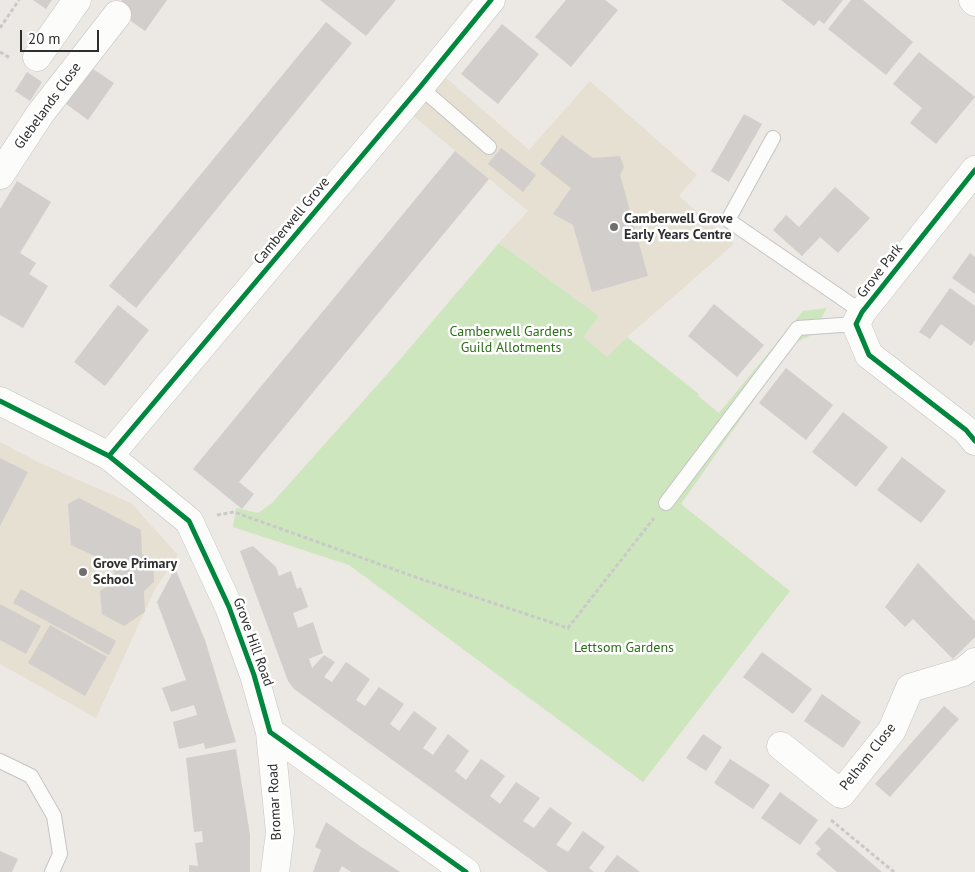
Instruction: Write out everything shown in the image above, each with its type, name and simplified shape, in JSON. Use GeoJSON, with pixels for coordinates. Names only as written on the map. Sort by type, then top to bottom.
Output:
{"type":"FeatureCollection","features":[{"type":"Feature","properties":{"kind":"street"},"geometry":{"type":"LineString","coordinates":[[37,57],[77,0]]}},
{"type":"Feature","properties":{"kind":"street","name":"Camberwell Grove"},"geometry":{"type":"LineString","coordinates":[[109,456],[420,87],[490,0]]}},
{"type":"Feature","properties":{"kind":"street","name":"Glebelands Close"},"geometry":{"type":"LineString","coordinates":[[0,175],[40,114],[117,15]]}},
{"type":"Feature","properties":{"kind":"street","name":"Grove Park"},"geometry":{"type":"LineString","coordinates":[[859,318],[975,170]]}},
{"type":"Feature","properties":{"kind":"street"},"geometry":{"type":"LineString","coordinates":[[859,318],[869,355],[966,430],[975,441]]}},
{"type":"Feature","properties":{"kind":"street","name":"Grove Hill Road"},"geometry":{"type":"LineString","coordinates":[[0,402],[109,456],[189,520],[230,607],[254,675],[270,732]]}},
{"type":"Feature","properties":{"kind":"street","name":"Pelham Close"},"geometry":{"type":"LineString","coordinates":[[780,746],[841,794],[892,730],[910,688],[963,672],[975,662]]}},
{"type":"Feature","properties":{"kind":"street"},"geometry":{"type":"LineString","coordinates":[[270,732],[466,872]]}},
{"type":"Feature","properties":{"kind":"street","name":"Bromar Road"},"geometry":{"type":"LineString","coordinates":[[270,732],[280,832],[275,872]]}},
{"type":"Feature","properties":{"kind":"lane"},"geometry":{"type":"LineString","coordinates":[[420,87],[489,147]]}},
{"type":"Feature","properties":{"kind":"lane"},"geometry":{"type":"LineString","coordinates":[[773,138],[728,220],[859,318]]}},
{"type":"Feature","properties":{"kind":"lane"},"geometry":{"type":"LineString","coordinates":[[666,503],[798,328],[859,318]]}},
{"type":"Feature","properties":{"kind":"lane"},"geometry":{"type":"LineString","coordinates":[[0,761],[31,776],[54,816],[60,854],[52,872]]}},
{"type":"Feature","properties":{"kind":"path"},"geometry":{"type":"LineString","coordinates":[[0,28],[19,0]]}},
{"type":"Feature","properties":{"kind":"path"},"geometry":{"type":"LineString","coordinates":[[189,520],[234,512],[418,578],[568,628],[666,503]]}},
{"type":"Feature","properties":{"kind":"path"},"geometry":{"type":"LineString","coordinates":[[841,794],[831,820],[894,872]]}},
{"type":"Feature","properties":{"kind":"shaded area","name":"Camberwell Grove Early Years Centre"},"geometry":{"type":"Polygon","coordinates":[[[445,77],[529,150],[590,81],[697,175],[679,196],[734,244],[627,337],[607,357],[584,337],[599,316],[499,243],[528,211],[412,115],[445,77]]]}},
{"type":"Feature","properties":{"kind":"shaded area","name":"Grove Primary School"},"geometry":{"type":"Polygon","coordinates":[[[0,442],[40,463],[131,503],[178,555],[155,589],[96,718],[0,664],[0,442]]]}},
{"type":"Feature","properties":{"kind":"green space","name":"Lettsom Gardens"},"geometry":{"type":"Polygon","coordinates":[[[499,243],[599,316],[584,337],[607,357],[627,337],[699,394],[698,396],[719,413],[803,311],[827,308],[812,335],[794,343],[681,504],[790,591],[643,782],[349,565],[233,527],[236,508],[258,513],[272,503],[397,363],[499,243]]]}},
{"type":"Feature","properties":{"kind":"building"},"geometry":{"type":"Polygon","coordinates":[[[33,0],[52,0],[46,9],[33,0]]]}},
{"type":"Feature","properties":{"kind":"building"},"geometry":{"type":"Polygon","coordinates":[[[122,0],[167,0],[145,31],[115,10],[122,0]]]}},
{"type":"Feature","properties":{"kind":"building"},"geometry":{"type":"Polygon","coordinates":[[[320,0],[396,0],[366,36],[320,0]]]}},
{"type":"Feature","properties":{"kind":"building"},"geometry":{"type":"Polygon","coordinates":[[[566,0],[605,0],[618,10],[571,67],[535,37],[566,0]]]}},
{"type":"Feature","properties":{"kind":"building"},"geometry":{"type":"Polygon","coordinates":[[[781,0],[843,0],[824,24],[819,20],[814,26],[781,0]]]}},
{"type":"Feature","properties":{"kind":"building"},"geometry":{"type":"Polygon","coordinates":[[[851,0],[863,0],[913,42],[886,75],[828,29],[851,0]]]}},
{"type":"Feature","properties":{"kind":"building"},"geometry":{"type":"Polygon","coordinates":[[[326,22],[352,43],[136,308],[109,286],[326,22]]]}},
{"type":"Feature","properties":{"kind":"building"},"geometry":{"type":"Polygon","coordinates":[[[502,24],[539,54],[498,104],[461,74],[502,24]]]}},
{"type":"Feature","properties":{"kind":"building"},"geometry":{"type":"Polygon","coordinates":[[[919,52],[975,97],[936,144],[910,123],[922,108],[893,84],[919,52]]]}},
{"type":"Feature","properties":{"kind":"building"},"geometry":{"type":"Polygon","coordinates":[[[87,65],[114,83],[88,120],[62,101],[87,65]]]}},
{"type":"Feature","properties":{"kind":"building"},"geometry":{"type":"Polygon","coordinates":[[[27,72],[42,82],[30,101],[15,91],[27,72]]]}},
{"type":"Feature","properties":{"kind":"building"},"geometry":{"type":"Polygon","coordinates":[[[744,114],[762,124],[729,182],[711,171],[744,114]]]}},
{"type":"Feature","properties":{"kind":"building"},"geometry":{"type":"Polygon","coordinates":[[[562,135],[593,158],[620,156],[624,167],[620,175],[648,276],[592,292],[573,225],[553,214],[571,188],[540,164],[562,135]]]}},
{"type":"Feature","properties":{"kind":"building"},"geometry":{"type":"Polygon","coordinates":[[[501,148],[536,175],[523,192],[488,164],[501,148]]]}},
{"type":"Feature","properties":{"kind":"building"},"geometry":{"type":"Polygon","coordinates":[[[455,151],[489,179],[239,482],[254,494],[242,509],[193,469],[455,151]]]}},
{"type":"Feature","properties":{"kind":"building"},"geometry":{"type":"Polygon","coordinates":[[[17,181],[51,202],[20,253],[36,263],[29,274],[48,286],[23,328],[0,315],[0,209],[17,181]]]}},
{"type":"Feature","properties":{"kind":"building"},"geometry":{"type":"Polygon","coordinates":[[[835,187],[870,218],[838,253],[820,237],[802,256],[773,230],[786,215],[799,227],[835,187]]]}},
{"type":"Feature","properties":{"kind":"building"},"geometry":{"type":"Polygon","coordinates":[[[970,253],[975,257],[975,294],[952,278],[970,253]]]}},
{"type":"Feature","properties":{"kind":"building"},"geometry":{"type":"Polygon","coordinates":[[[950,288],[975,306],[975,340],[971,346],[941,324],[930,339],[919,332],[950,288]]]}},
{"type":"Feature","properties":{"kind":"building"},"geometry":{"type":"Polygon","coordinates":[[[714,304],[764,345],[737,377],[688,336],[714,304]]]}},
{"type":"Feature","properties":{"kind":"building"},"geometry":{"type":"Polygon","coordinates":[[[118,305],[149,330],[105,386],[74,362],[118,305]]]}},
{"type":"Feature","properties":{"kind":"building"},"geometry":{"type":"Polygon","coordinates":[[[786,368],[833,405],[806,440],[759,403],[786,368]]]}},
{"type":"Feature","properties":{"kind":"building"},"geometry":{"type":"Polygon","coordinates":[[[843,412],[888,447],[856,487],[812,452],[843,412]]]}},
{"type":"Feature","properties":{"kind":"building"},"geometry":{"type":"Polygon","coordinates":[[[902,457],[946,491],[921,523],[877,490],[902,457]]]}},
{"type":"Feature","properties":{"kind":"building"},"geometry":{"type":"Polygon","coordinates":[[[0,458],[28,472],[0,526],[0,458]]]}},
{"type":"Feature","properties":{"kind":"building"},"geometry":{"type":"Polygon","coordinates":[[[79,498],[141,530],[142,554],[153,560],[154,582],[144,591],[145,612],[124,626],[102,614],[100,591],[115,581],[114,565],[71,545],[68,504],[79,498]]]}},
{"type":"Feature","properties":{"kind":"building"},"geometry":{"type":"Polygon","coordinates":[[[253,546],[276,567],[279,576],[291,571],[297,589],[301,587],[308,607],[293,613],[298,628],[313,622],[323,653],[309,659],[312,668],[324,655],[335,662],[324,677],[332,682],[346,662],[370,679],[356,700],[365,706],[379,687],[404,704],[390,724],[399,731],[414,711],[437,728],[423,748],[433,755],[448,734],[469,751],[455,771],[466,780],[481,759],[505,776],[490,796],[500,804],[516,782],[540,798],[523,821],[534,828],[550,807],[572,823],[556,845],[568,852],[583,831],[605,847],[589,868],[594,872],[548,872],[294,689],[288,681],[240,551],[253,546]]]}},
{"type":"Feature","properties":{"kind":"building"},"geometry":{"type":"Polygon","coordinates":[[[918,563],[975,621],[975,637],[953,659],[913,619],[905,627],[885,607],[918,563]]]}},
{"type":"Feature","properties":{"kind":"building"},"geometry":{"type":"Polygon","coordinates":[[[175,568],[205,640],[236,742],[205,749],[204,743],[179,749],[173,722],[197,715],[194,705],[171,712],[162,688],[186,680],[157,602],[175,568]]]}},
{"type":"Feature","properties":{"kind":"building"},"geometry":{"type":"Polygon","coordinates":[[[21,589],[116,641],[109,655],[13,603],[21,589]]]}},
{"type":"Feature","properties":{"kind":"building"},"geometry":{"type":"Polygon","coordinates":[[[0,604],[41,626],[26,654],[0,640],[0,604]]]}},
{"type":"Feature","properties":{"kind":"building"},"geometry":{"type":"Polygon","coordinates":[[[50,625],[107,657],[85,696],[28,663],[50,625]]]}},
{"type":"Feature","properties":{"kind":"building"},"geometry":{"type":"Polygon","coordinates":[[[762,652],[812,689],[793,714],[743,677],[762,652]]]}},
{"type":"Feature","properties":{"kind":"building"},"geometry":{"type":"Polygon","coordinates":[[[822,694],[861,722],[843,748],[804,721],[822,694]]]}},
{"type":"Feature","properties":{"kind":"building"},"geometry":{"type":"Polygon","coordinates":[[[944,706],[959,719],[890,797],[875,784],[944,706]]]}},
{"type":"Feature","properties":{"kind":"building"},"geometry":{"type":"Polygon","coordinates":[[[703,734],[722,747],[706,771],[686,758],[703,734]]]}},
{"type":"Feature","properties":{"kind":"building"},"geometry":{"type":"Polygon","coordinates":[[[236,749],[250,835],[250,872],[189,872],[189,865],[198,866],[195,843],[203,842],[202,831],[194,832],[186,758],[236,749]]]}},
{"type":"Feature","properties":{"kind":"building"},"geometry":{"type":"Polygon","coordinates":[[[730,759],[770,785],[753,809],[714,783],[730,759]]]}},
{"type":"Feature","properties":{"kind":"building"},"geometry":{"type":"Polygon","coordinates":[[[780,792],[818,820],[800,845],[761,818],[780,792]]]}},
{"type":"Feature","properties":{"kind":"building"},"geometry":{"type":"Polygon","coordinates":[[[326,822],[400,872],[351,872],[342,866],[339,872],[313,872],[321,850],[315,847],[326,822]]]}},
{"type":"Feature","properties":{"kind":"building"},"geometry":{"type":"Polygon","coordinates":[[[829,827],[882,872],[837,872],[816,854],[821,849],[815,843],[829,827]]]}},
{"type":"Feature","properties":{"kind":"building"},"geometry":{"type":"Polygon","coordinates":[[[0,851],[18,859],[12,872],[0,872],[0,851]]]}},
{"type":"Feature","properties":{"kind":"building"},"geometry":{"type":"Polygon","coordinates":[[[617,855],[628,863],[640,872],[604,872],[617,855]]]}},
{"type":"Feature","properties":{"kind":"cycle path"},"geometry":{"type":"LineString","coordinates":[[109,456],[491,0]]}},
{"type":"Feature","properties":{"kind":"cycle path"},"geometry":{"type":"LineString","coordinates":[[975,170],[862,312],[856,324],[869,355],[966,430],[975,441]]}},
{"type":"Feature","properties":{"kind":"cycle path"},"geometry":{"type":"LineString","coordinates":[[0,401],[109,456],[189,521],[229,607],[254,675],[270,732],[466,872]]}},
{"type":"Feature","properties":{"kind":"place","name":"Camberwell Grove Early Years Centre"},"geometry":{"type":"Point","coordinates":[614,227]}},
{"type":"Feature","properties":{"kind":"place","name":"Grove Primary School"},"geometry":{"type":"Point","coordinates":[83,572]}},
{"type":"Feature","properties":{"kind":"park label","name":"Camberwell Gardens Guild Allotments"},"geometry":{"type":"Point","coordinates":[511,340]}}]}
